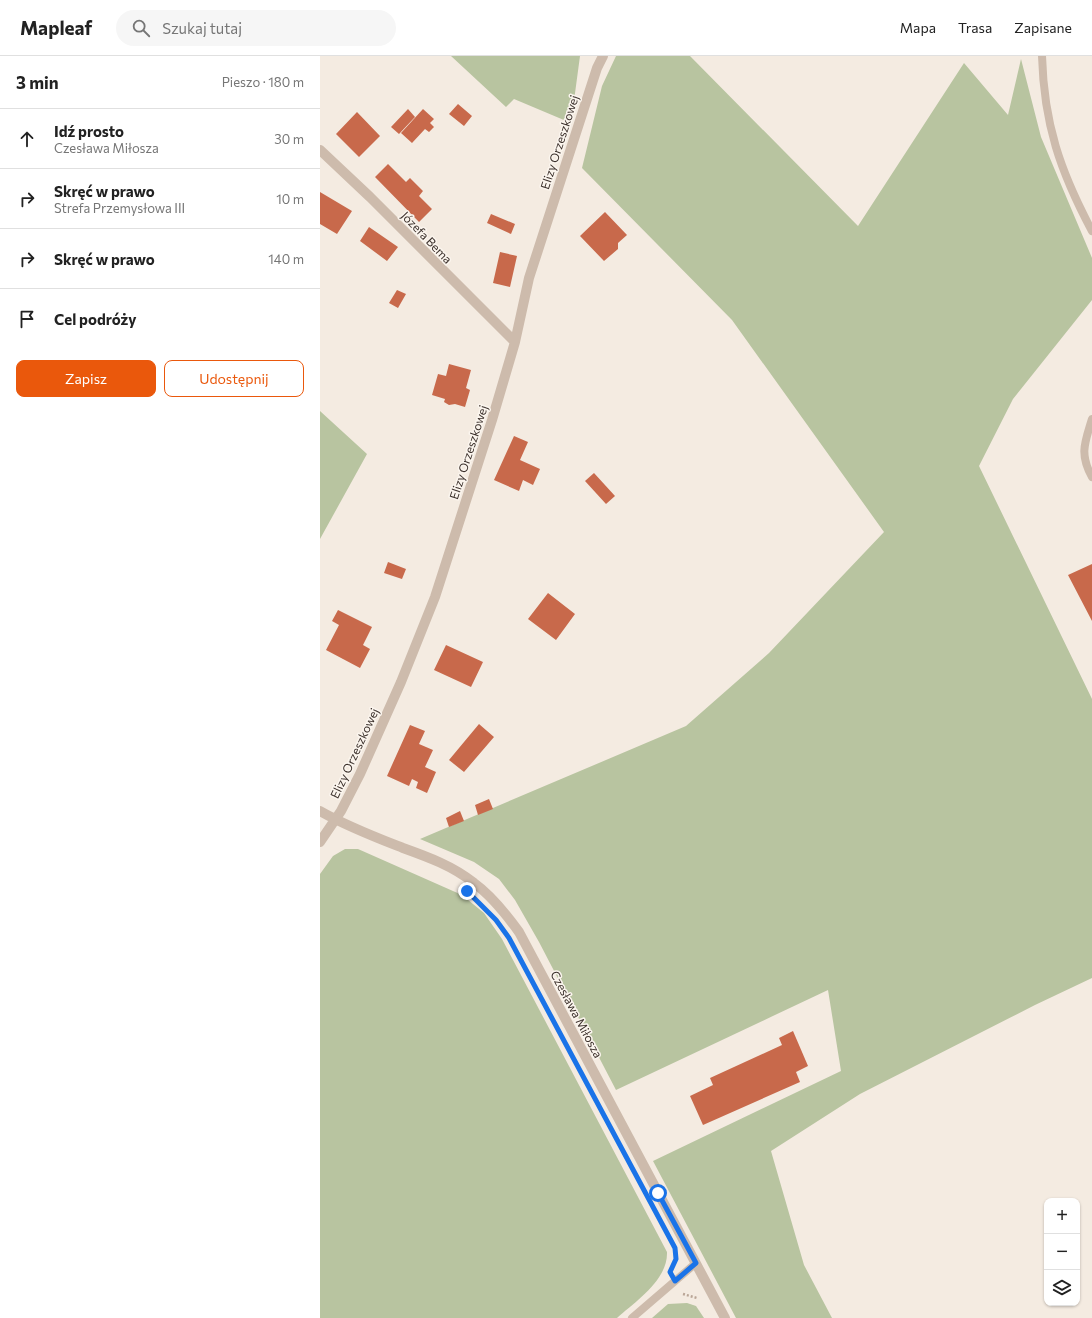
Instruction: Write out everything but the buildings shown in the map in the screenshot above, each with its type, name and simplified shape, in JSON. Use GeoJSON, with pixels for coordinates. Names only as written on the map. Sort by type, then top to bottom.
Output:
{"type":"FeatureCollection","features":[{"type":"Feature","properties":{"kind":"street","name":"Elizy Orzeszkowej"},"geometry":{"type":"LineString","coordinates":[[320,842],[335,820],[360,774],[401,682],[435,597],[492,420],[515,342],[529,278],[597,68],[603,56]]}},
{"type":"Feature","properties":{"kind":"street","name":"Józefa Bema"},"geometry":{"type":"LineString","coordinates":[[320,150],[370,197],[515,342]]}},
{"type":"Feature","properties":{"kind":"street","name":"Czesława Miłosza"},"geometry":{"type":"LineString","coordinates":[[320,811],[335,820],[435,860],[456,871],[490,896],[506,914],[518,932],[725,1318]]}},
{"type":"Feature","properties":{"kind":"lane"},"geometry":{"type":"LineString","coordinates":[[1042,56],[1048,120],[1057,156],[1079,206],[1092,231]]}},
{"type":"Feature","properties":{"kind":"lane"},"geometry":{"type":"LineString","coordinates":[[1092,419],[1083,450],[1092,477]]}},
{"type":"Feature","properties":{"kind":"lane"},"geometry":{"type":"LineString","coordinates":[[632,1318],[696,1263]]}},
{"type":"Feature","properties":{"kind":"path"},"geometry":{"type":"LineString","coordinates":[[675,1281],[684,1296],[698,1298],[703,1302]]}},
{"type":"Feature","properties":{"kind":"green space"},"geometry":{"type":"Polygon","coordinates":[[[451,56],[580,56],[571,123],[514,99],[506,107],[451,56]]]}},
{"type":"Feature","properties":{"kind":"green space"},"geometry":{"type":"Polygon","coordinates":[[[616,56],[690,56],[858,226],[964,63],[1008,115],[1021,59],[1041,137],[1092,258],[1092,300],[1013,399],[979,466],[1092,699],[1092,978],[1035,1005],[860,1094],[771,1151],[804,1265],[832,1318],[736,1318],[653,1161],[841,1071],[828,990],[616,1090],[539,942],[515,900],[499,879],[474,862],[420,839],[686,726],[769,653],[884,532],[732,320],[582,168],[602,86],[616,56]]]}},
{"type":"Feature","properties":{"kind":"green space"},"geometry":{"type":"Polygon","coordinates":[[[320,411],[367,454],[320,539],[320,411]]]}},
{"type":"Feature","properties":{"kind":"green space"},"geometry":{"type":"Polygon","coordinates":[[[345,849],[358,849],[462,895],[484,913],[502,939],[667,1252],[666,1262],[657,1281],[617,1318],[320,1318],[320,874],[333,856],[345,849]]]}},
{"type":"Feature","properties":{"kind":"green space"},"geometry":{"type":"Polygon","coordinates":[[[687,1303],[696,1306],[704,1318],[652,1318],[668,1304],[687,1303]]]}},
{"type":"Feature","properties":{"kind":"route"},"geometry":{"type":"LineString","coordinates":[[467,891],[482,904],[509,938],[625,1153],[675,1248],[676,1259],[670,1272],[675,1281],[696,1263],[658,1193]]}}]}
